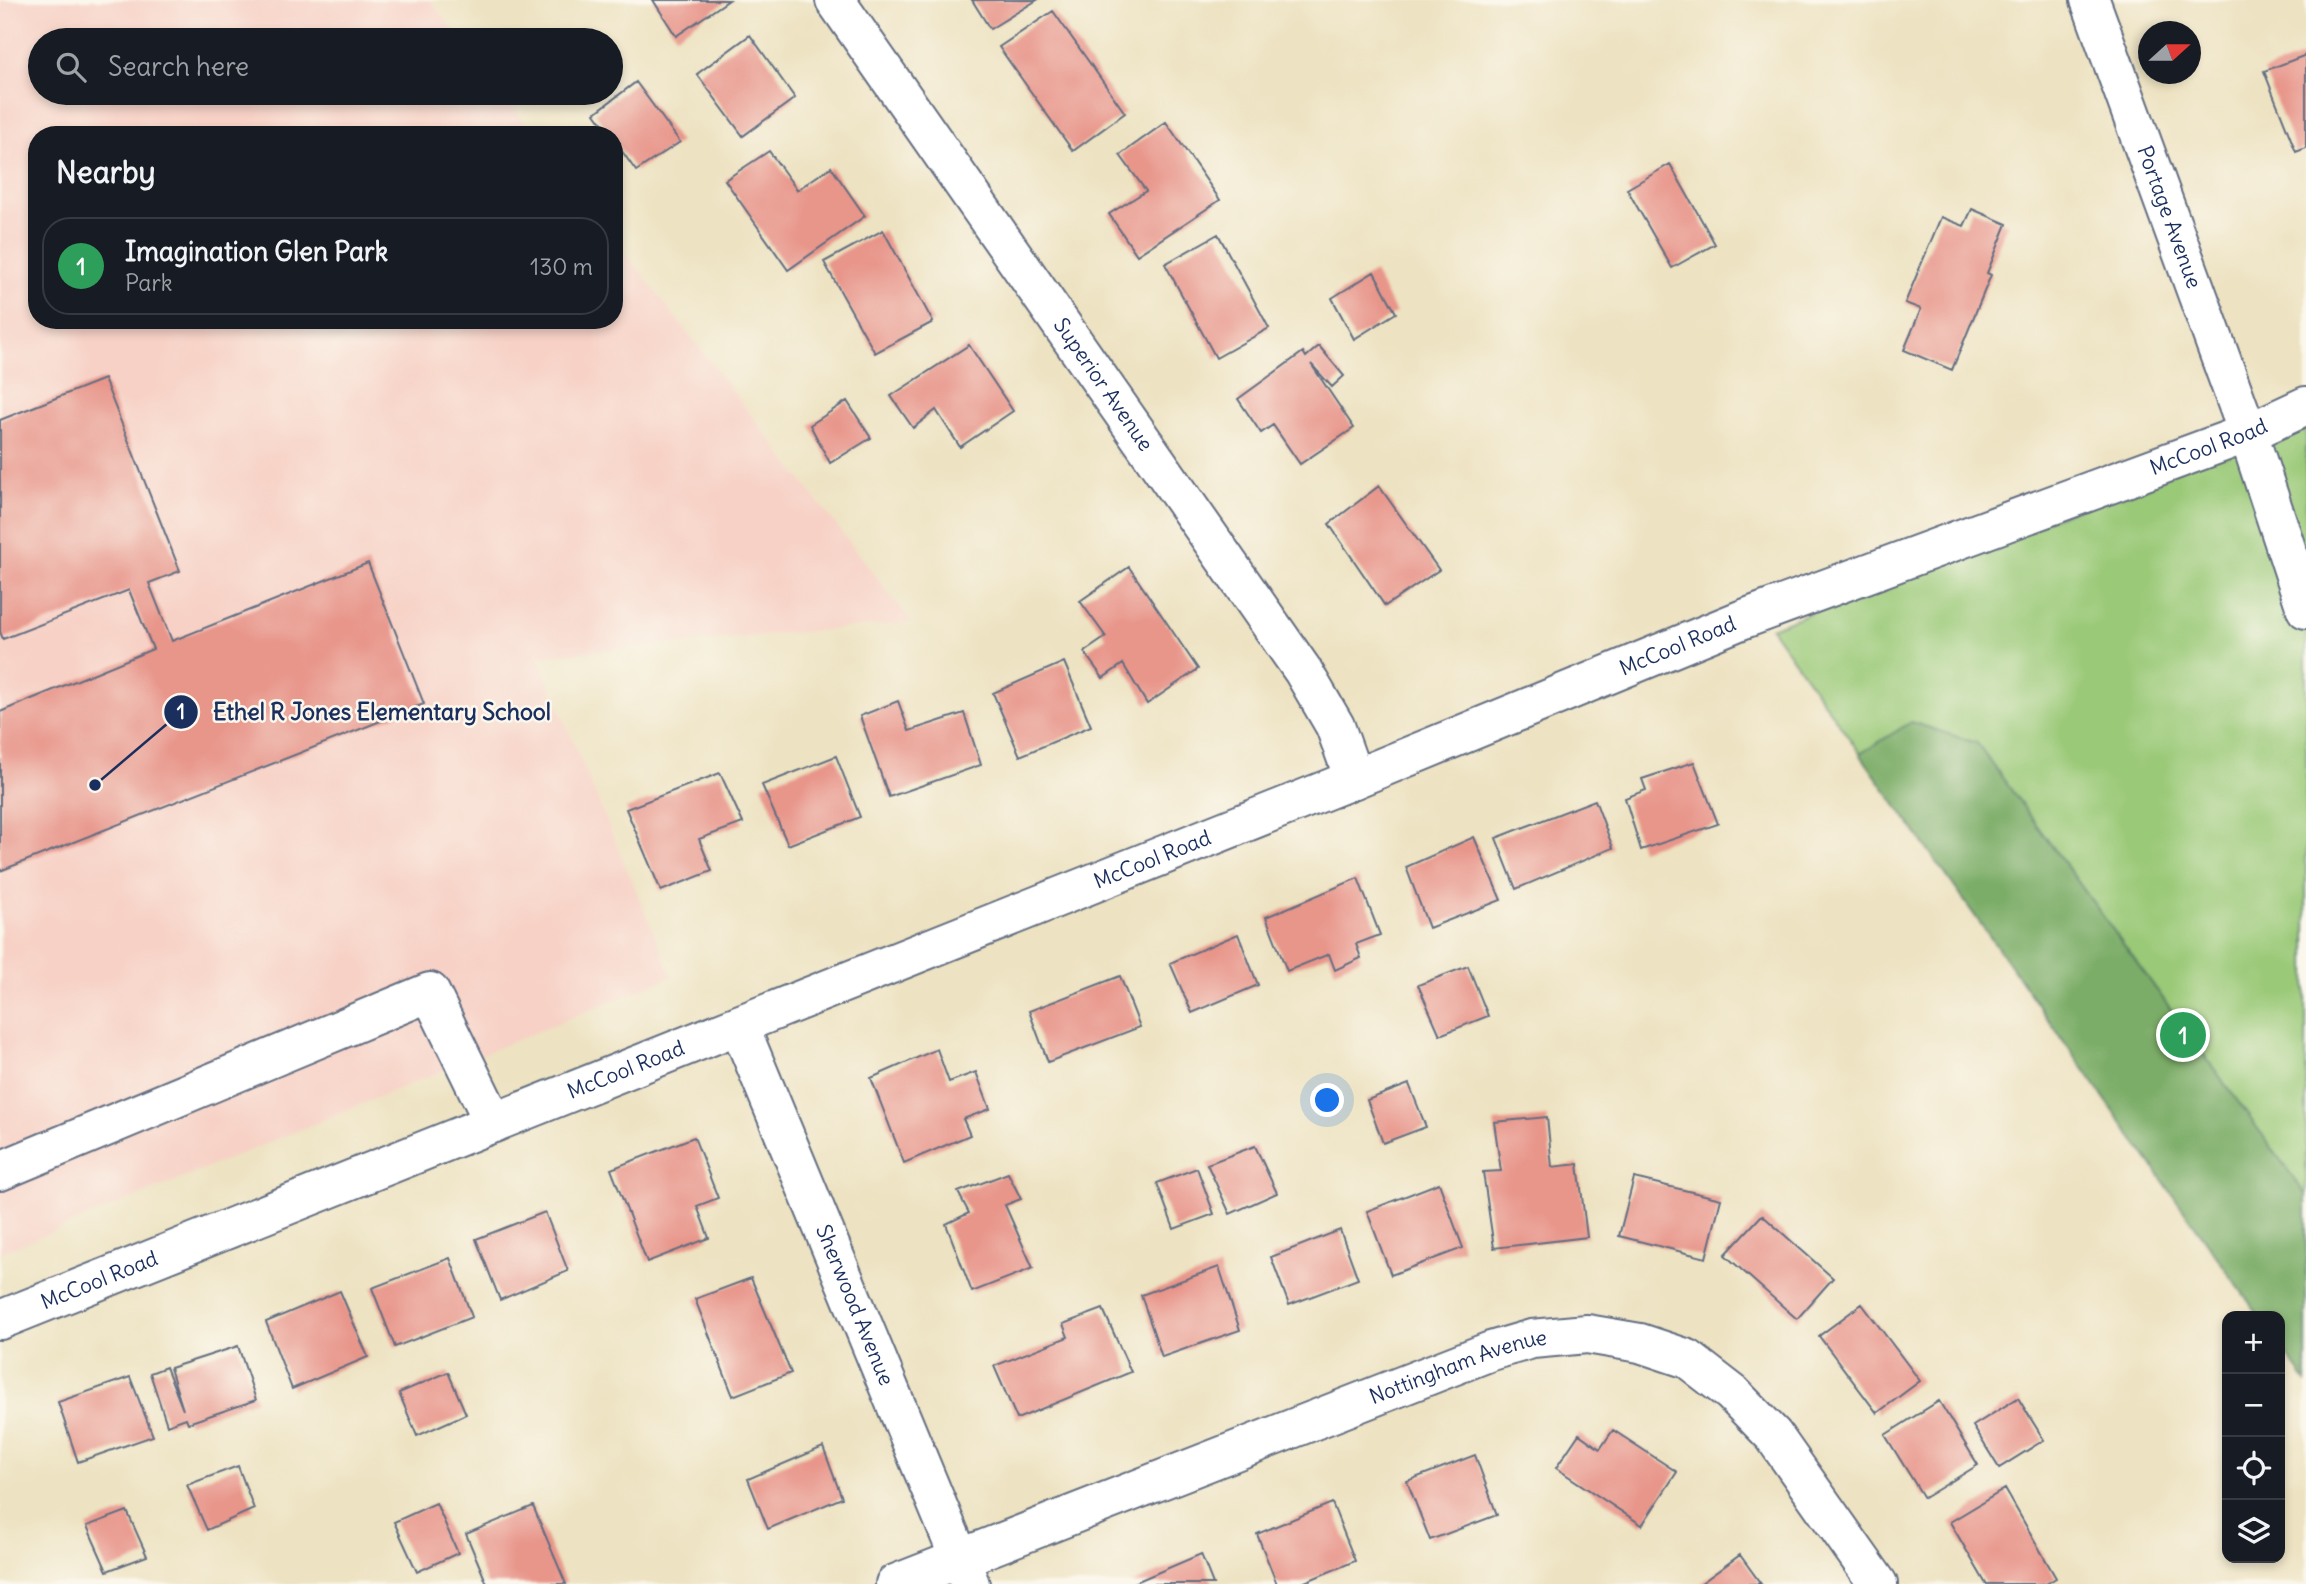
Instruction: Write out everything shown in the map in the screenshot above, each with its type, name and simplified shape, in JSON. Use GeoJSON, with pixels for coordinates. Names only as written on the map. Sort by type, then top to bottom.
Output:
{"type":"FeatureCollection","features":[{"type":"Feature","properties":{"kind":"street","name":"Superior Avenue"},"geometry":{"type":"LineString","coordinates":[[835,0],[1303,671],[1335,726],[1354,779]]}},
{"type":"Feature","properties":{"kind":"street","name":"Portage Avenue"},"geometry":{"type":"LineString","coordinates":[[2090,0],[2248,433],[2306,609]]}},
{"type":"Feature","properties":{"kind":"street","name":"McCool Road"},"geometry":{"type":"LineString","coordinates":[[0,1320],[1354,779],[1741,620],[2248,433],[2306,406]]}},
{"type":"Feature","properties":{"kind":"street"},"geometry":{"type":"LineString","coordinates":[[0,1171],[429,992],[494,1123]]}},
{"type":"Feature","properties":{"kind":"street","name":"Sherwood Avenue"},"geometry":{"type":"LineString","coordinates":[[739,1025],[965,1571]]}},
{"type":"Feature","properties":{"kind":"street","name":"Nottingham Avenue"},"geometry":{"type":"LineString","coordinates":[[895,1584],[965,1571],[1491,1351],[1532,1339],[1587,1334],[1640,1343],[1688,1359],[1732,1393],[1773,1435],[1878,1584]]}},
{"type":"Feature","properties":{"kind":"shaded area"},"geometry":{"type":"Polygon","coordinates":[[[0,0],[430,0],[452,28],[28,28],[28,105],[511,105],[527,126],[28,126],[28,329],[623,329],[623,250],[911,622],[537,656],[672,976],[0,1253],[0,0]]]}},
{"type":"Feature","properties":{"kind":"green space"},"geometry":{"type":"Polygon","coordinates":[[[2306,419],[2306,1381],[2285,1328],[2285,1311],[2256,1311],[1771,628],[2306,419]]]}},
{"type":"Feature","properties":{"kind":"green space"},"geometry":{"type":"Polygon","coordinates":[[[1911,722],[1977,743],[2306,1195],[2306,1382],[2285,1352],[2285,1311],[2255,1311],[1860,754],[1911,722]]]}},
{"type":"Feature","properties":{"kind":"building"},"geometry":{"type":"Polygon","coordinates":[[[653,0],[729,0],[676,36],[653,0]]]}},
{"type":"Feature","properties":{"kind":"building"},"geometry":{"type":"Polygon","coordinates":[[[972,0],[1037,0],[990,29],[972,0]]]}},
{"type":"Feature","properties":{"kind":"building"},"geometry":{"type":"Polygon","coordinates":[[[1053,11],[1125,113],[1073,151],[999,47],[1053,11]]]}},
{"type":"Feature","properties":{"kind":"building"},"geometry":{"type":"Polygon","coordinates":[[[750,35],[795,98],[743,136],[697,74],[750,35]]]}},
{"type":"Feature","properties":{"kind":"building"},"geometry":{"type":"Polygon","coordinates":[[[2306,55],[2306,148],[2296,152],[2264,71],[2306,55]]]}},
{"type":"Feature","properties":{"kind":"building"},"geometry":{"type":"Polygon","coordinates":[[[636,82],[680,142],[636,171],[623,153],[623,126],[604,126],[595,113],[606,105],[623,105],[623,92],[636,82]]]}},
{"type":"Feature","properties":{"kind":"building"},"geometry":{"type":"Polygon","coordinates":[[[1166,122],[1220,200],[1137,255],[1109,214],[1146,191],[1120,155],[1166,122]]]}},
{"type":"Feature","properties":{"kind":"building"},"geometry":{"type":"Polygon","coordinates":[[[769,151],[797,190],[831,167],[865,216],[788,270],[725,180],[769,151]]]}},
{"type":"Feature","properties":{"kind":"building"},"geometry":{"type":"Polygon","coordinates":[[[1670,164],[1715,244],[1672,268],[1627,189],[1670,164]]]}},
{"type":"Feature","properties":{"kind":"building"},"geometry":{"type":"Polygon","coordinates":[[[1972,209],[2007,224],[1987,273],[1991,275],[1952,370],[1904,350],[1921,309],[1905,303],[1941,217],[1964,226],[1972,209]]]}},
{"type":"Feature","properties":{"kind":"building"},"geometry":{"type":"Polygon","coordinates":[[[883,230],[933,322],[875,353],[824,262],[883,230]]]}},
{"type":"Feature","properties":{"kind":"building"},"geometry":{"type":"Polygon","coordinates":[[[1218,234],[1269,328],[1216,358],[1165,264],[1218,234]]]}},
{"type":"Feature","properties":{"kind":"building"},"geometry":{"type":"Polygon","coordinates":[[[1374,272],[1396,313],[1354,339],[1332,298],[1374,272]]]}},
{"type":"Feature","properties":{"kind":"building"},"geometry":{"type":"Polygon","coordinates":[[[969,345],[1013,411],[960,447],[936,410],[913,428],[891,396],[969,345]]]}},
{"type":"Feature","properties":{"kind":"building"},"geometry":{"type":"Polygon","coordinates":[[[1319,346],[1344,376],[1332,387],[1311,364],[1354,428],[1300,464],[1273,425],[1261,433],[1238,399],[1303,352],[1306,357],[1319,346]]]}},
{"type":"Feature","properties":{"kind":"building"},"geometry":{"type":"Polygon","coordinates":[[[104,379],[180,571],[149,583],[172,641],[368,563],[424,704],[0,871],[0,712],[153,649],[129,590],[3,639],[0,632],[0,420],[104,379]]]}},
{"type":"Feature","properties":{"kind":"building"},"geometry":{"type":"Polygon","coordinates":[[[847,401],[871,438],[830,463],[810,425],[847,401]]]}},
{"type":"Feature","properties":{"kind":"building"},"geometry":{"type":"Polygon","coordinates":[[[1379,486],[1439,570],[1385,606],[1329,524],[1379,486]]]}},
{"type":"Feature","properties":{"kind":"building"},"geometry":{"type":"Polygon","coordinates":[[[1129,567],[1198,669],[1147,704],[1123,664],[1103,678],[1084,652],[1106,637],[1080,601],[1129,567]]]}},
{"type":"Feature","properties":{"kind":"building"},"geometry":{"type":"Polygon","coordinates":[[[1064,662],[1091,726],[1020,756],[993,693],[1064,662]]]}},
{"type":"Feature","properties":{"kind":"building"},"geometry":{"type":"Polygon","coordinates":[[[898,701],[909,731],[964,713],[981,765],[889,797],[860,716],[898,701]]]}},
{"type":"Feature","properties":{"kind":"building"},"geometry":{"type":"Polygon","coordinates":[[[836,756],[860,817],[788,845],[762,785],[836,756]]]}},
{"type":"Feature","properties":{"kind":"building"},"geometry":{"type":"Polygon","coordinates":[[[1694,762],[1718,824],[1641,850],[1625,798],[1646,790],[1642,779],[1694,762]]]}},
{"type":"Feature","properties":{"kind":"building"},"geometry":{"type":"Polygon","coordinates":[[[720,773],[743,823],[699,839],[712,871],[661,891],[626,809],[720,773]]]}},
{"type":"Feature","properties":{"kind":"building"},"geometry":{"type":"Polygon","coordinates":[[[1595,800],[1613,848],[1516,889],[1496,838],[1595,800]]]}},
{"type":"Feature","properties":{"kind":"building"},"geometry":{"type":"Polygon","coordinates":[[[1474,837],[1501,900],[1429,928],[1406,867],[1474,837]]]}},
{"type":"Feature","properties":{"kind":"building"},"geometry":{"type":"Polygon","coordinates":[[[1358,878],[1380,935],[1356,944],[1361,958],[1335,970],[1329,954],[1287,971],[1266,917],[1358,878]]]}},
{"type":"Feature","properties":{"kind":"building"},"geometry":{"type":"Polygon","coordinates":[[[1238,934],[1258,985],[1192,1013],[1170,963],[1238,934]]]}},
{"type":"Feature","properties":{"kind":"building"},"geometry":{"type":"Polygon","coordinates":[[[1468,966],[1488,1016],[1440,1035],[1418,985],[1468,966]]]}},
{"type":"Feature","properties":{"kind":"building"},"geometry":{"type":"Polygon","coordinates":[[[1120,976],[1140,1027],[1048,1062],[1029,1011],[1120,976]]]}},
{"type":"Feature","properties":{"kind":"building"},"geometry":{"type":"Polygon","coordinates":[[[937,1049],[949,1082],[976,1072],[990,1109],[963,1119],[970,1135],[904,1163],[871,1078],[937,1049]]]}},
{"type":"Feature","properties":{"kind":"building"},"geometry":{"type":"Polygon","coordinates":[[[1409,1084],[1426,1127],[1383,1143],[1367,1100],[1409,1084]]]}},
{"type":"Feature","properties":{"kind":"building"},"geometry":{"type":"Polygon","coordinates":[[[1547,1117],[1552,1167],[1578,1164],[1587,1237],[1494,1248],[1483,1172],[1501,1171],[1494,1122],[1547,1117]]]}},
{"type":"Feature","properties":{"kind":"building"},"geometry":{"type":"Polygon","coordinates":[[[694,1137],[718,1198],[697,1206],[709,1238],[647,1262],[611,1169],[694,1137]]]}},
{"type":"Feature","properties":{"kind":"building"},"geometry":{"type":"Polygon","coordinates":[[[1255,1146],[1277,1193],[1230,1214],[1207,1164],[1255,1146]]]}},
{"type":"Feature","properties":{"kind":"building"},"geometry":{"type":"Polygon","coordinates":[[[1197,1168],[1214,1214],[1174,1229],[1157,1183],[1197,1168]]]}},
{"type":"Feature","properties":{"kind":"building"},"geometry":{"type":"Polygon","coordinates":[[[1008,1173],[1021,1199],[1005,1205],[1033,1268],[972,1292],[946,1224],[969,1213],[958,1192],[1008,1173]]]}},
{"type":"Feature","properties":{"kind":"building"},"geometry":{"type":"Polygon","coordinates":[[[1634,1178],[1721,1199],[1706,1258],[1619,1236],[1634,1178]]]}},
{"type":"Feature","properties":{"kind":"building"},"geometry":{"type":"Polygon","coordinates":[[[1439,1183],[1463,1248],[1391,1275],[1367,1211],[1439,1183]]]}},
{"type":"Feature","properties":{"kind":"building"},"geometry":{"type":"Polygon","coordinates":[[[545,1212],[568,1271],[500,1300],[476,1239],[545,1212]]]}},
{"type":"Feature","properties":{"kind":"building"},"geometry":{"type":"Polygon","coordinates":[[[1762,1215],[1833,1278],[1797,1319],[1725,1255],[1762,1215]]]}},
{"type":"Feature","properties":{"kind":"building"},"geometry":{"type":"Polygon","coordinates":[[[1340,1230],[1358,1279],[1289,1305],[1271,1257],[1340,1230]]]}},
{"type":"Feature","properties":{"kind":"building"},"geometry":{"type":"Polygon","coordinates":[[[450,1258],[472,1317],[395,1347],[372,1288],[450,1258]]]}},
{"type":"Feature","properties":{"kind":"building"},"geometry":{"type":"Polygon","coordinates":[[[1219,1267],[1240,1330],[1162,1357],[1141,1295],[1219,1267]]]}},
{"type":"Feature","properties":{"kind":"building"},"geometry":{"type":"Polygon","coordinates":[[[751,1278],[791,1373],[733,1396],[695,1299],[751,1278]]]}},
{"type":"Feature","properties":{"kind":"building"},"geometry":{"type":"Polygon","coordinates":[[[340,1291],[368,1357],[292,1389],[266,1322],[340,1291]]]}},
{"type":"Feature","properties":{"kind":"building"},"geometry":{"type":"Polygon","coordinates":[[[1862,1304],[1920,1381],[1877,1413],[1819,1336],[1862,1304]]]}},
{"type":"Feature","properties":{"kind":"building"},"geometry":{"type":"Polygon","coordinates":[[[1103,1309],[1131,1372],[1017,1419],[994,1366],[1068,1337],[1063,1324],[1103,1309]]]}},
{"type":"Feature","properties":{"kind":"building"},"geometry":{"type":"Polygon","coordinates":[[[238,1346],[256,1400],[188,1423],[186,1418],[167,1425],[150,1373],[166,1367],[183,1410],[170,1368],[238,1346]]]}},
{"type":"Feature","properties":{"kind":"building"},"geometry":{"type":"Polygon","coordinates":[[[448,1372],[466,1414],[417,1436],[399,1393],[448,1372]]]}},
{"type":"Feature","properties":{"kind":"building"},"geometry":{"type":"Polygon","coordinates":[[[130,1377],[153,1436],[78,1462],[58,1402],[130,1377]]]}},
{"type":"Feature","properties":{"kind":"building"},"geometry":{"type":"Polygon","coordinates":[[[2018,1398],[2044,1440],[1999,1468],[1973,1426],[2018,1398]]]}},
{"type":"Feature","properties":{"kind":"building"},"geometry":{"type":"Polygon","coordinates":[[[1939,1401],[1978,1465],[1924,1498],[1885,1435],[1939,1401]]]}},
{"type":"Feature","properties":{"kind":"building"},"geometry":{"type":"Polygon","coordinates":[[[1613,1430],[1677,1472],[1642,1525],[1556,1468],[1579,1434],[1600,1449],[1613,1430]]]}},
{"type":"Feature","properties":{"kind":"building"},"geometry":{"type":"Polygon","coordinates":[[[823,1447],[842,1498],[768,1529],[748,1479],[823,1447]]]}},
{"type":"Feature","properties":{"kind":"building"},"geometry":{"type":"Polygon","coordinates":[[[1475,1455],[1497,1515],[1430,1540],[1407,1481],[1475,1455]]]}},
{"type":"Feature","properties":{"kind":"building"},"geometry":{"type":"Polygon","coordinates":[[[238,1466],[254,1509],[207,1530],[187,1485],[238,1466]]]}},
{"type":"Feature","properties":{"kind":"building"},"geometry":{"type":"Polygon","coordinates":[[[2005,1489],[2056,1578],[2046,1584],[1986,1584],[1950,1522],[2005,1489]]]}},
{"type":"Feature","properties":{"kind":"building"},"geometry":{"type":"Polygon","coordinates":[[[436,1503],[458,1553],[417,1572],[394,1522],[436,1503]]]}},
{"type":"Feature","properties":{"kind":"building"},"geometry":{"type":"Polygon","coordinates":[[[1332,1503],[1355,1561],[1300,1584],[1277,1584],[1257,1534],[1332,1503]]]}},
{"type":"Feature","properties":{"kind":"building"},"geometry":{"type":"Polygon","coordinates":[[[533,1506],[566,1584],[487,1584],[466,1534],[533,1506]]]}},
{"type":"Feature","properties":{"kind":"building"},"geometry":{"type":"Polygon","coordinates":[[[127,1511],[147,1556],[107,1571],[87,1526],[127,1511]]]}},
{"type":"Feature","properties":{"kind":"building"},"geometry":{"type":"Polygon","coordinates":[[[1201,1554],[1213,1584],[1131,1584],[1201,1554]]]}},
{"type":"Feature","properties":{"kind":"building"},"geometry":{"type":"Polygon","coordinates":[[[1740,1555],[1761,1584],[1700,1584],[1740,1555]]]}},
{"type":"Feature","properties":{"kind":"place","name":"Ethel R Jones Elementary School"},"geometry":{"type":"Point","coordinates":[95,785]}},
{"type":"Feature","properties":{"kind":"place","name":"Imagination Glen Park"},"geometry":{"type":"Point","coordinates":[2183,1035]}}]}
